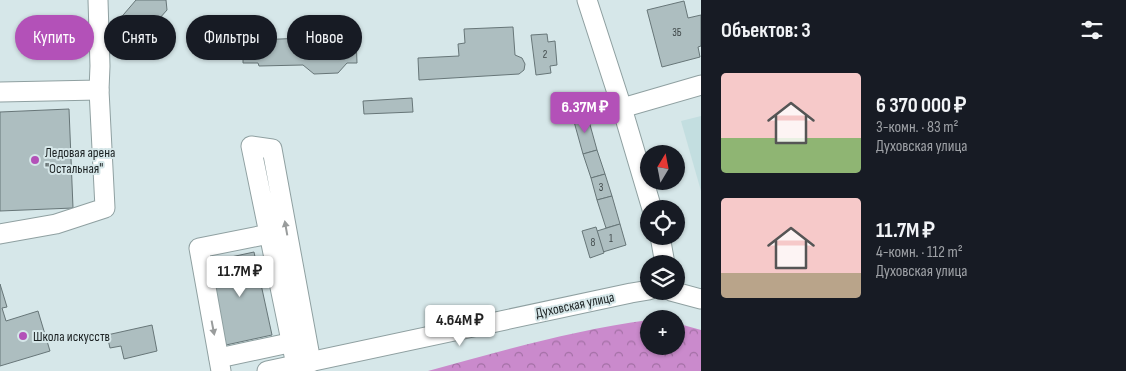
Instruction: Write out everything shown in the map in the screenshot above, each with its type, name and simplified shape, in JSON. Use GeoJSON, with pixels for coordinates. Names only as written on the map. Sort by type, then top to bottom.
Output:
{"type":"FeatureCollection","features":[{"type":"Feature","properties":{"kind":"street"},"geometry":{"type":"LineString","coordinates":[[0,234],[56,224],[105,208],[99,90],[98,0]]}},
{"type":"Feature","properties":{"kind":"street"},"geometry":{"type":"LineString","coordinates":[[588,0],[649,200]]}},
{"type":"Feature","properties":{"kind":"street"},"geometry":{"type":"LineString","coordinates":[[622,108],[701,85]]}},
{"type":"Feature","properties":{"kind":"street"},"geometry":{"type":"LineString","coordinates":[[0,92],[99,90]]}},
{"type":"Feature","properties":{"kind":"street"},"geometry":{"type":"LineString","coordinates":[[299,341],[272,149],[251,146],[270,234],[304,363]]}},
{"type":"Feature","properties":{"kind":"street"},"geometry":{"type":"LineString","coordinates":[[270,234],[198,248],[220,364],[299,341]]}},
{"type":"Feature","properties":{"kind":"street","name":"Духовская улица"},"geometry":{"type":"LineString","coordinates":[[267,371],[640,292]]}},
{"type":"Feature","properties":{"kind":"street"},"geometry":{"type":"LineString","coordinates":[[685,294],[701,299]]}},
{"type":"Feature","properties":{"kind":"shaded area"},"geometry":{"type":"Polygon","coordinates":[[[701,116],[701,191],[681,121],[701,116]]]}},
{"type":"Feature","properties":{"kind":"green space"},"geometry":{"type":"Polygon","coordinates":[[[640,321],[640,355],[685,355],[685,326],[701,330],[701,371],[428,371],[565,335],[640,321]]]}},
{"type":"Feature","properties":{"kind":"building"},"geometry":{"type":"Polygon","coordinates":[[[136,0],[166,0],[167,10],[163,15],[123,15],[136,0]]]}},
{"type":"Feature","properties":{"kind":"building"},"geometry":{"type":"Polygon","coordinates":[[[684,1],[688,18],[701,15],[701,46],[698,47],[700,57],[662,67],[647,10],[684,1]]]}},
{"type":"Feature","properties":{"kind":"building"},"geometry":{"type":"Polygon","coordinates":[[[513,27],[515,55],[522,58],[525,64],[524,70],[519,74],[419,80],[418,58],[459,56],[458,44],[465,43],[464,29],[513,27]]]}},
{"type":"Feature","properties":{"kind":"building"},"geometry":{"type":"Polygon","coordinates":[[[547,34],[548,42],[555,41],[557,65],[550,66],[551,73],[536,75],[531,35],[547,34]]]}},
{"type":"Feature","properties":{"kind":"building"},"geometry":{"type":"Polygon","coordinates":[[[277,39],[287,39],[287,60],[357,60],[357,63],[347,63],[338,73],[314,74],[303,65],[259,66],[258,63],[243,63],[243,60],[277,60],[277,39]]]}},
{"type":"Feature","properties":{"kind":"building"},"geometry":{"type":"Polygon","coordinates":[[[412,98],[413,112],[364,114],[363,101],[412,98]]]}},
{"type":"Feature","properties":{"kind":"building","name":"Ледовая арена \"Остальная\""},"geometry":{"type":"Polygon","coordinates":[[[69,109],[73,208],[0,211],[0,112],[69,109]]]}},
{"type":"Feature","properties":{"kind":"building"},"geometry":{"type":"Polygon","coordinates":[[[587,114],[597,150],[583,154],[573,118],[587,114]]]}},
{"type":"Feature","properties":{"kind":"building"},"geometry":{"type":"Polygon","coordinates":[[[597,150],[605,174],[591,178],[583,154],[597,150]]]}},
{"type":"Feature","properties":{"kind":"building"},"geometry":{"type":"Polygon","coordinates":[[[605,174],[612,196],[597,200],[591,178],[605,174]]]}},
{"type":"Feature","properties":{"kind":"building"},"geometry":{"type":"Polygon","coordinates":[[[612,196],[620,224],[606,228],[597,200],[612,196]]]}},
{"type":"Feature","properties":{"kind":"building"},"geometry":{"type":"Polygon","coordinates":[[[620,224],[626,245],[603,252],[597,231],[620,224]]]}},
{"type":"Feature","properties":{"kind":"building"},"geometry":{"type":"Polygon","coordinates":[[[596,227],[604,253],[590,258],[582,231],[596,227]]]}},
{"type":"Feature","properties":{"kind":"building"},"geometry":{"type":"Polygon","coordinates":[[[254,252],[272,335],[226,345],[208,262],[254,252]]]}},
{"type":"Feature","properties":{"kind":"building","name":"Школа искусств"},"geometry":{"type":"Polygon","coordinates":[[[0,284],[7,307],[2,308],[6,321],[38,311],[50,351],[0,366],[0,284]]]}},
{"type":"Feature","properties":{"kind":"building"},"geometry":{"type":"Polygon","coordinates":[[[152,325],[157,351],[124,359],[121,346],[110,348],[107,335],[152,325]]]}},
{"type":"Feature","properties":{"kind":"place","name":"Ледовая арена \"Остальная\""},"geometry":{"type":"Point","coordinates":[35,160]}},
{"type":"Feature","properties":{"kind":"place","name":"Школа искусств"},"geometry":{"type":"Point","coordinates":[23,336]}}]}
